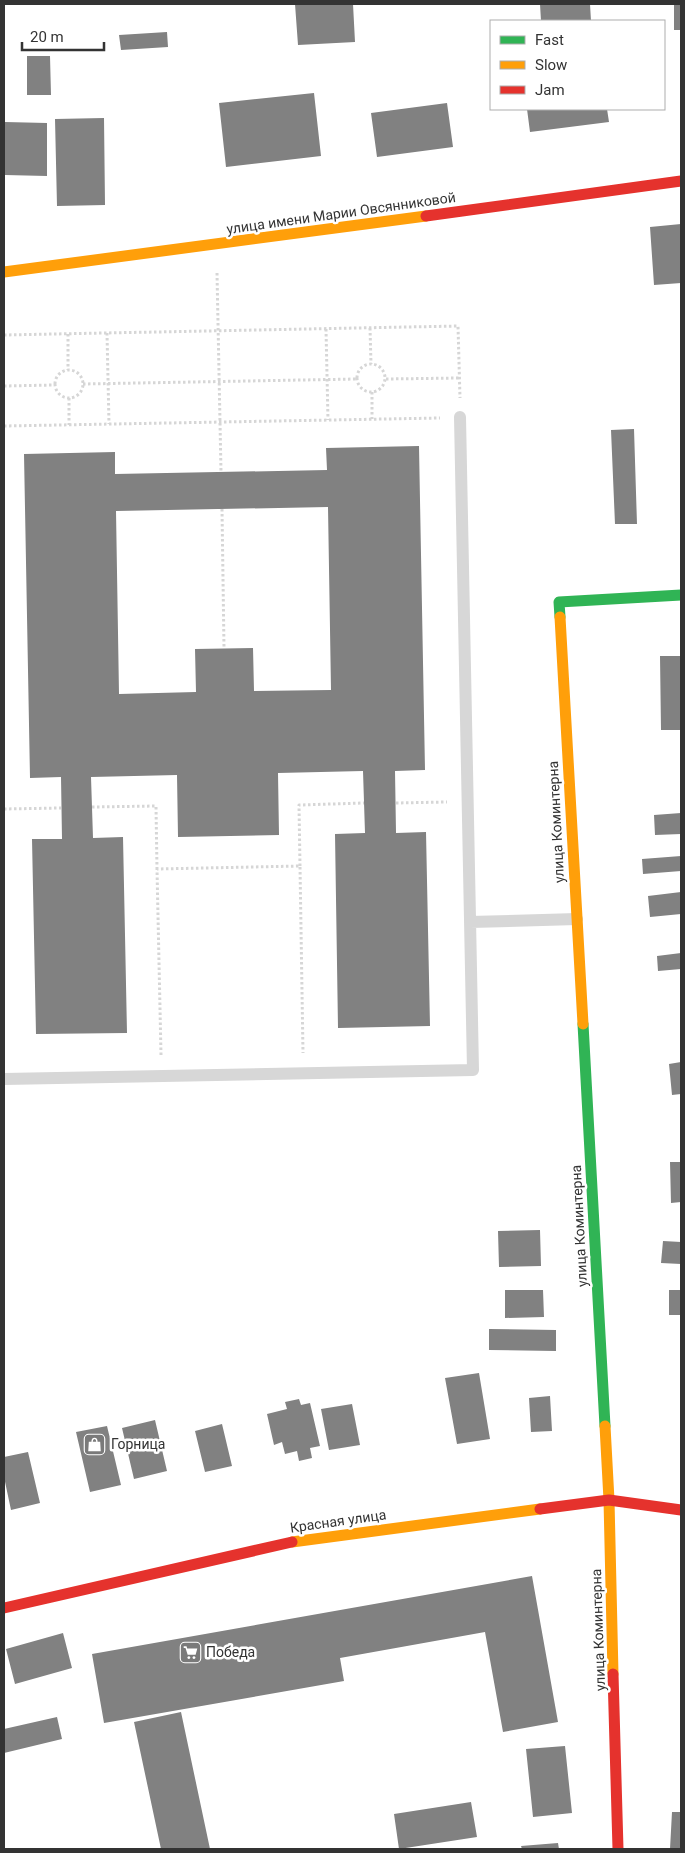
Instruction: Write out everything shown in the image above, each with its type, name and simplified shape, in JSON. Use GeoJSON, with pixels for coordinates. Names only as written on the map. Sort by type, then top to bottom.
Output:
{"type":"FeatureCollection","features":[{"type":"Feature","properties":{"kind":"street","name":"улица имени Марии Овсянниковой"},"geometry":{"type":"LineString","coordinates":[[4,272],[217,245],[681,181]]}},
{"type":"Feature","properties":{"kind":"street","name":"улица Коминтерна"},"geometry":{"type":"LineString","coordinates":[[618,1849],[609,1500],[559,602],[681,595]]}},
{"type":"Feature","properties":{"kind":"street","name":"Красная улица"},"geometry":{"type":"LineString","coordinates":[[4,1608],[297,1541],[609,1500],[681,1510]]}},
{"type":"Feature","properties":{"kind":"lane"},"geometry":{"type":"LineString","coordinates":[[4,1079],[473,1070],[460,417]]}},
{"type":"Feature","properties":{"kind":"lane"},"geometry":{"type":"LineString","coordinates":[[470,922],[577,919]]}},
{"type":"Feature","properties":{"kind":"path"},"geometry":{"type":"LineString","coordinates":[[218,302],[221,472]]}},
{"type":"Feature","properties":{"kind":"path"},"geometry":{"type":"LineString","coordinates":[[4,335],[458,326],[460,378],[460,417],[4,426]]}},
{"type":"Feature","properties":{"kind":"path"},"geometry":{"type":"LineString","coordinates":[[370,328],[371,364]]}},
{"type":"Feature","properties":{"kind":"path"},"geometry":{"type":"LineString","coordinates":[[326,329],[328,420]]}},
{"type":"Feature","properties":{"kind":"path"},"geometry":{"type":"LineString","coordinates":[[108,333],[109,424]]}},
{"type":"Feature","properties":{"kind":"path"},"geometry":{"type":"LineString","coordinates":[[68,334],[68,370]]}},
{"type":"Feature","properties":{"kind":"path"},"geometry":{"type":"LineString","coordinates":[[371,364],[378,366],[384,371],[386,379],[384,385],[379,390],[372,392],[359,386],[357,378],[364,366],[371,364]]}},
{"type":"Feature","properties":{"kind":"path"},"geometry":{"type":"LineString","coordinates":[[68,370],[75,372],[81,377],[83,384],[81,391],[76,396],[69,398],[62,396],[56,391],[54,385],[56,377],[61,372],[68,370]]}},
{"type":"Feature","properties":{"kind":"path"},"geometry":{"type":"LineString","coordinates":[[83,384],[357,378]]}},
{"type":"Feature","properties":{"kind":"path"},"geometry":{"type":"LineString","coordinates":[[386,379],[460,378]]}},
{"type":"Feature","properties":{"kind":"path"},"geometry":{"type":"LineString","coordinates":[[4,386],[54,385]]}},
{"type":"Feature","properties":{"kind":"path"},"geometry":{"type":"LineString","coordinates":[[372,392],[372,419]]}},
{"type":"Feature","properties":{"kind":"path"},"geometry":{"type":"LineString","coordinates":[[69,398],[69,425]]}},
{"type":"Feature","properties":{"kind":"path"},"geometry":{"type":"LineString","coordinates":[[222,509],[224,648]]}},
{"type":"Feature","properties":{"kind":"path"},"geometry":{"type":"LineString","coordinates":[[396,803],[467,801]]}},
{"type":"Feature","properties":{"kind":"path"},"geometry":{"type":"LineString","coordinates":[[304,1073],[299,804],[364,803]]}},
{"type":"Feature","properties":{"kind":"path"},"geometry":{"type":"LineString","coordinates":[[92,807],[156,806],[161,1076]]}},
{"type":"Feature","properties":{"kind":"path"},"geometry":{"type":"LineString","coordinates":[[4,809],[61,808]]}},
{"type":"Feature","properties":{"kind":"path"},"geometry":{"type":"LineString","coordinates":[[157,869],[300,866]]}},
{"type":"Feature","properties":{"kind":"building"},"geometry":{"type":"Polygon","coordinates":[[[295,4],[353,4],[355,42],[298,45],[295,4]]]}},
{"type":"Feature","properties":{"kind":"building"},"geometry":{"type":"Polygon","coordinates":[[[540,4],[590,4],[591,20],[541,20],[540,4]]]}},
{"type":"Feature","properties":{"kind":"building"},"geometry":{"type":"Polygon","coordinates":[[[674,4],[681,4],[681,30],[674,30],[674,4]]]}},
{"type":"Feature","properties":{"kind":"building"},"geometry":{"type":"Polygon","coordinates":[[[167,32],[168,47],[121,50],[119,35],[167,32]]]}},
{"type":"Feature","properties":{"kind":"building"},"geometry":{"type":"Polygon","coordinates":[[[27,56],[50,56],[51,95],[27,95],[27,56]]]}},
{"type":"Feature","properties":{"kind":"building"},"geometry":{"type":"Polygon","coordinates":[[[314,93],[321,156],[226,167],[219,103],[314,93]]]}},
{"type":"Feature","properties":{"kind":"building"},"geometry":{"type":"Polygon","coordinates":[[[447,103],[453,147],[377,157],[371,113],[447,103]]]}},
{"type":"Feature","properties":{"kind":"building"},"geometry":{"type":"Polygon","coordinates":[[[527,110],[607,110],[609,122],[530,132],[527,110]]]}},
{"type":"Feature","properties":{"kind":"building"},"geometry":{"type":"Polygon","coordinates":[[[104,118],[105,205],[57,206],[55,119],[104,118]]]}},
{"type":"Feature","properties":{"kind":"building"},"geometry":{"type":"Polygon","coordinates":[[[5,122],[47,123],[47,176],[5,175],[5,122]]]}},
{"type":"Feature","properties":{"kind":"building"},"geometry":{"type":"Polygon","coordinates":[[[681,224],[681,283],[654,285],[650,227],[681,224]]]}},
{"type":"Feature","properties":{"kind":"building"},"geometry":{"type":"Polygon","coordinates":[[[634,429],[637,524],[615,524],[611,430],[634,429]]]}},
{"type":"Feature","properties":{"kind":"building"},"geometry":{"type":"Polygon","coordinates":[[[419,446],[425,770],[395,771],[396,833],[426,832],[430,1026],[338,1028],[335,834],[365,833],[363,771],[278,773],[279,835],[178,837],[177,775],[91,777],[93,838],[123,837],[127,1033],[36,1034],[32,839],[62,839],[61,777],[30,778],[24,454],[115,452],[115,474],[327,470],[326,448],[419,446]],[[328,507],[116,511],[119,694],[196,692],[195,649],[253,648],[254,691],[331,690],[328,507]]]}},
{"type":"Feature","properties":{"kind":"building"},"geometry":{"type":"Polygon","coordinates":[[[660,656],[681,656],[681,730],[661,730],[660,656]]]}},
{"type":"Feature","properties":{"kind":"building"},"geometry":{"type":"Polygon","coordinates":[[[681,813],[681,834],[655,835],[654,815],[681,813]]]}},
{"type":"Feature","properties":{"kind":"building"},"geometry":{"type":"Polygon","coordinates":[[[681,856],[681,871],[643,874],[642,859],[681,856]]]}},
{"type":"Feature","properties":{"kind":"building"},"geometry":{"type":"Polygon","coordinates":[[[681,892],[681,914],[650,917],[648,896],[681,892]]]}},
{"type":"Feature","properties":{"kind":"building"},"geometry":{"type":"Polygon","coordinates":[[[681,953],[681,969],[658,971],[657,956],[681,953]]]}},
{"type":"Feature","properties":{"kind":"building"},"geometry":{"type":"Polygon","coordinates":[[[681,1062],[681,1094],[672,1095],[669,1064],[681,1062]]]}},
{"type":"Feature","properties":{"kind":"building"},"geometry":{"type":"Polygon","coordinates":[[[670,1162],[681,1162],[681,1202],[671,1203],[670,1162]]]}},
{"type":"Feature","properties":{"kind":"building"},"geometry":{"type":"Polygon","coordinates":[[[540,1230],[541,1266],[499,1267],[498,1231],[540,1230]]]}},
{"type":"Feature","properties":{"kind":"building"},"geometry":{"type":"Polygon","coordinates":[[[663,1241],[681,1242],[681,1264],[661,1263],[663,1241]]]}},
{"type":"Feature","properties":{"kind":"building"},"geometry":{"type":"Polygon","coordinates":[[[505,1290],[543,1290],[544,1317],[505,1318],[505,1290]]]}},
{"type":"Feature","properties":{"kind":"building"},"geometry":{"type":"Polygon","coordinates":[[[669,1290],[681,1290],[681,1315],[669,1315],[669,1290]]]}},
{"type":"Feature","properties":{"kind":"building"},"geometry":{"type":"Polygon","coordinates":[[[489,1329],[556,1330],[556,1351],[489,1350],[489,1329]]]}},
{"type":"Feature","properties":{"kind":"building"},"geometry":{"type":"Polygon","coordinates":[[[479,1373],[490,1439],[457,1444],[445,1378],[479,1373]]]}},
{"type":"Feature","properties":{"kind":"building"},"geometry":{"type":"Polygon","coordinates":[[[550,1396],[552,1431],[531,1432],[529,1398],[550,1396]]]}},
{"type":"Feature","properties":{"kind":"building"},"geometry":{"type":"Polygon","coordinates":[[[299,1399],[301,1405],[310,1403],[320,1446],[310,1448],[312,1458],[299,1461],[297,1451],[285,1454],[282,1442],[274,1445],[267,1414],[287,1409],[285,1402],[299,1399]]]}},
{"type":"Feature","properties":{"kind":"building"},"geometry":{"type":"Polygon","coordinates":[[[352,1404],[360,1445],[329,1450],[321,1409],[352,1404]]]}},
{"type":"Feature","properties":{"kind":"building"},"geometry":{"type":"Polygon","coordinates":[[[155,1420],[167,1471],[134,1479],[122,1428],[155,1420]]]}},
{"type":"Feature","properties":{"kind":"building"},"geometry":{"type":"Polygon","coordinates":[[[222,1424],[232,1466],[205,1472],[195,1431],[222,1424]]]}},
{"type":"Feature","properties":{"kind":"building"},"geometry":{"type":"Polygon","coordinates":[[[107,1426],[121,1485],[90,1492],[76,1432],[107,1426]]]}},
{"type":"Feature","properties":{"kind":"building"},"geometry":{"type":"Polygon","coordinates":[[[28,1452],[40,1503],[11,1510],[4,1477],[4,1457],[28,1452]]]}},
{"type":"Feature","properties":{"kind":"building"},"geometry":{"type":"Polygon","coordinates":[[[532,1576],[558,1722],[503,1732],[485,1632],[340,1658],[344,1681],[104,1723],[92,1654],[532,1576]]]}},
{"type":"Feature","properties":{"kind":"building"},"geometry":{"type":"Polygon","coordinates":[[[63,1633],[72,1668],[15,1684],[6,1649],[63,1633]]]}},
{"type":"Feature","properties":{"kind":"building"},"geometry":{"type":"Polygon","coordinates":[[[181,1712],[210,1849],[161,1849],[134,1722],[181,1712]]]}},
{"type":"Feature","properties":{"kind":"building"},"geometry":{"type":"Polygon","coordinates":[[[57,1717],[62,1739],[4,1753],[4,1729],[57,1717]]]}},
{"type":"Feature","properties":{"kind":"building"},"geometry":{"type":"Polygon","coordinates":[[[565,1746],[572,1813],[533,1817],[526,1749],[565,1746]]]}},
{"type":"Feature","properties":{"kind":"building"},"geometry":{"type":"Polygon","coordinates":[[[471,1802],[477,1837],[399,1849],[394,1814],[471,1802]]]}},
{"type":"Feature","properties":{"kind":"building"},"geometry":{"type":"Polygon","coordinates":[[[672,1812],[681,1812],[681,1849],[670,1849],[672,1812]]]}},
{"type":"Feature","properties":{"kind":"building"},"geometry":{"type":"Polygon","coordinates":[[[558,1843],[559,1849],[522,1849],[521,1846],[558,1843]]]}},
{"type":"Feature","properties":{"kind":"traffic: fast"},"geometry":{"type":"LineString","coordinates":[[560,617],[559,602],[681,595]]}},
{"type":"Feature","properties":{"kind":"traffic: fast"},"geometry":{"type":"LineString","coordinates":[[583,1024],[605,1426]]}},
{"type":"Feature","properties":{"kind":"traffic: slow"},"geometry":{"type":"LineString","coordinates":[[4,272],[426,216]]}},
{"type":"Feature","properties":{"kind":"traffic: slow"},"geometry":{"type":"LineString","coordinates":[[560,617],[583,1024]]}},
{"type":"Feature","properties":{"kind":"traffic: slow"},"geometry":{"type":"LineString","coordinates":[[605,1426],[609,1500],[613,1674]]}},
{"type":"Feature","properties":{"kind":"traffic: slow"},"geometry":{"type":"LineString","coordinates":[[292,1542],[540,1509]]}},
{"type":"Feature","properties":{"kind":"traffic: jam"},"geometry":{"type":"LineString","coordinates":[[426,216],[681,181]]}},
{"type":"Feature","properties":{"kind":"traffic: jam"},"geometry":{"type":"LineString","coordinates":[[540,1509],[609,1500],[681,1510]]}},
{"type":"Feature","properties":{"kind":"traffic: jam"},"geometry":{"type":"LineString","coordinates":[[4,1608],[292,1542]]}},
{"type":"Feature","properties":{"kind":"traffic: jam"},"geometry":{"type":"LineString","coordinates":[[613,1674],[618,1849]]}},
{"type":"Feature","properties":{"kind":"place","name":"Горница"},"geometry":{"type":"Point","coordinates":[95,1444]}},
{"type":"Feature","properties":{"kind":"place","name":"Победа"},"geometry":{"type":"Point","coordinates":[190,1652]}}]}
